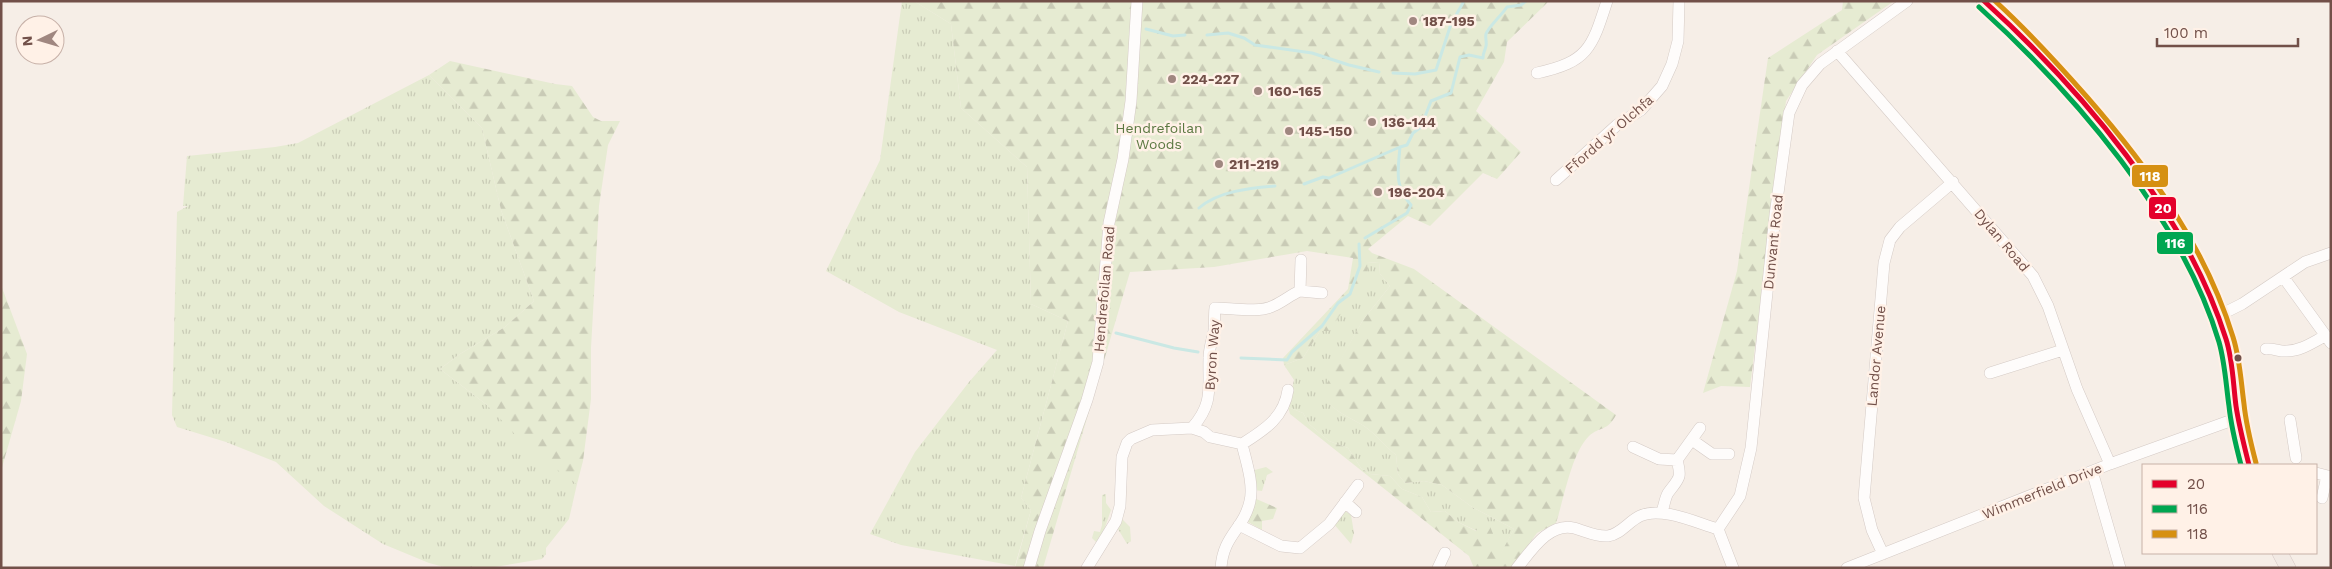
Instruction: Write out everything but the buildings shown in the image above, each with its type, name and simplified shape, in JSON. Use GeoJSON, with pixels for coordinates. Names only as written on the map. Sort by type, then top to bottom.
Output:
{"type":"FeatureCollection","features":[{"type":"Feature","properties":{"kind":"main road"},"geometry":{"type":"LineString","coordinates":[[1984,1],[2012,25],[2041,56],[2137,168],[2169,216],[2196,266],[2218,316],[2230,357],[2238,418],[2249,464]]}},
{"type":"Feature","properties":{"kind":"main road"},"geometry":{"type":"LineString","coordinates":[[2281,554],[2288,568]]}},
{"type":"Feature","properties":{"kind":"street","name":"Hendrefoilan Road"},"geometry":{"type":"LineString","coordinates":[[1029,568],[1040,531],[1087,400],[1098,362],[1109,223],[1131,101],[1137,1]]}},
{"type":"Feature","properties":{"kind":"street"},"geometry":{"type":"LineString","coordinates":[[1537,73],[1563,68],[1582,55],[1597,33],[1608,1]]}},
{"type":"Feature","properties":{"kind":"street","name":"Ffordd yr Olchfa"},"geometry":{"type":"LineString","coordinates":[[1556,180],[1617,125],[1641,110],[1662,86],[1672,64],[1678,41],[1679,1]]}},
{"type":"Feature","properties":{"kind":"street","name":"Dunvant Road"},"geometry":{"type":"LineString","coordinates":[[1718,529],[1740,496],[1751,448],[1775,215],[1789,113],[1802,85],[1820,64],[1907,1]]}},
{"type":"Feature","properties":{"kind":"street","name":"Dylan Road"},"geometry":{"type":"LineString","coordinates":[[1837,51],[2033,276],[2048,306],[2077,389],[2110,464]]}},
{"type":"Feature","properties":{"kind":"street","name":"Landor Avenue"},"geometry":{"type":"LineString","coordinates":[[1883,554],[1872,530],[1864,498],[1884,263],[1890,240],[1900,227],[1952,182]]}},
{"type":"Feature","properties":{"kind":"street"},"geometry":{"type":"LineString","coordinates":[[2218,316],[2242,304],[2284,278],[2305,262],[2331,253]]}},
{"type":"Feature","properties":{"kind":"street"},"geometry":{"type":"LineString","coordinates":[[1300,260],[1300,291],[1322,294]]}},
{"type":"Feature","properties":{"kind":"street"},"geometry":{"type":"LineString","coordinates":[[2266,349],[2274,348],[2284,352],[2298,350],[2328,340],[2284,278]]}},
{"type":"Feature","properties":{"kind":"street","name":"Byron Way"},"geometry":{"type":"LineString","coordinates":[[1192,428],[1208,402],[1208,357],[1214,331],[1215,308],[1264,309],[1274,306],[1289,295],[1300,291]]}},
{"type":"Feature","properties":{"kind":"street"},"geometry":{"type":"LineString","coordinates":[[1990,373],[2063,350]]}},
{"type":"Feature","properties":{"kind":"street"},"geometry":{"type":"LineString","coordinates":[[1087,568],[1116,521],[1120,506],[1122,457],[1127,443],[1138,435],[1152,430],[1192,428],[1204,432],[1210,437],[1242,444],[1280,415],[1290,397]]}},
{"type":"Feature","properties":{"kind":"street","name":"Wimmerfield Drive"},"geometry":{"type":"LineString","coordinates":[[1852,567],[2110,464],[2238,418]]}},
{"type":"Feature","properties":{"kind":"street"},"geometry":{"type":"LineString","coordinates":[[2290,420],[2297,461]]}},
{"type":"Feature","properties":{"kind":"street"},"geometry":{"type":"LineString","coordinates":[[1662,512],[1667,494],[1679,480],[1680,473],[1677,460],[1700,428]]}},
{"type":"Feature","properties":{"kind":"street"},"geometry":{"type":"LineString","coordinates":[[1692,440],[1712,454],[1729,454]]}},
{"type":"Feature","properties":{"kind":"street"},"geometry":{"type":"LineString","coordinates":[[1221,568],[1227,540],[1239,525],[1251,500],[1250,480],[1242,444]]}},
{"type":"Feature","properties":{"kind":"street"},"geometry":{"type":"LineString","coordinates":[[1633,447],[1659,459],[1677,460]]}},
{"type":"Feature","properties":{"kind":"street"},"geometry":{"type":"LineString","coordinates":[[2092,471],[2120,568]]}},
{"type":"Feature","properties":{"kind":"street"},"geometry":{"type":"LineString","coordinates":[[2322,498],[2324,476]]}},
{"type":"Feature","properties":{"kind":"street"},"geometry":{"type":"LineString","coordinates":[[1239,525],[1281,546],[1300,548],[1329,524],[1358,485]]}},
{"type":"Feature","properties":{"kind":"street"},"geometry":{"type":"LineString","coordinates":[[1345,502],[1356,512]]}},
{"type":"Feature","properties":{"kind":"street"},"geometry":{"type":"LineString","coordinates":[[1517,568],[1534,547],[1554,530],[1573,528],[1601,536],[1608,536],[1621,530],[1647,512],[1662,512],[1718,529],[1732,568]]}},
{"type":"Feature","properties":{"kind":"street"},"geometry":{"type":"LineString","coordinates":[[1438,568],[1445,553]]}},
{"type":"Feature","properties":{"kind":"green space"},"geometry":{"type":"Polygon","coordinates":[[[902,1],[914,1],[951,24],[961,108],[1027,167],[1031,304],[1068,321],[1021,498],[1031,510],[1015,566],[901,545],[870,534],[915,452],[969,382],[997,350],[899,312],[826,271],[880,160],[902,1]]]}},
{"type":"Feature","properties":{"kind":"green space","name":"Hendrefoilan Woods"},"geometry":{"type":"Polygon","coordinates":[[[914,1],[1549,1],[1507,42],[1504,62],[1476,111],[1521,152],[1497,179],[1483,173],[1430,226],[1408,216],[1368,249],[1372,253],[1414,269],[1616,415],[1610,424],[1589,436],[1577,454],[1556,523],[1537,533],[1511,568],[1474,568],[1469,556],[1290,414],[1288,407],[1303,413],[1309,424],[1329,441],[1348,448],[1361,468],[1370,474],[1390,476],[1402,489],[1422,497],[1431,512],[1445,511],[1458,522],[1476,531],[1481,523],[1489,524],[1501,553],[1514,529],[1472,507],[1442,485],[1424,481],[1405,483],[1398,474],[1396,455],[1368,429],[1334,408],[1322,392],[1363,320],[1390,286],[1380,274],[1379,262],[1367,263],[1368,275],[1329,331],[1320,331],[1303,358],[1284,365],[1283,358],[1348,289],[1353,258],[1307,251],[1214,267],[1130,272],[1043,568],[1015,568],[1031,510],[1021,498],[1068,321],[1031,304],[1027,167],[961,108],[951,24],[914,1]]]}},
{"type":"Feature","properties":{"kind":"green space"},"geometry":{"type":"Polygon","coordinates":[[[1843,1],[1894,1],[1817,55],[1786,101],[1750,387],[1721,386],[1703,393],[1737,271],[1768,58],[1842,10],[1843,1]]]}},
{"type":"Feature","properties":{"kind":"green space"},"geometry":{"type":"Polygon","coordinates":[[[450,61],[572,86],[593,117],[601,121],[620,121],[608,145],[599,206],[591,348],[591,399],[583,461],[577,484],[531,451],[487,405],[440,369],[460,354],[505,327],[534,301],[501,210],[482,128],[429,75],[450,61]]]}},
{"type":"Feature","properties":{"kind":"green space"},"geometry":{"type":"Polygon","coordinates":[[[429,75],[482,128],[501,210],[534,301],[505,327],[460,354],[440,369],[487,405],[577,484],[569,519],[546,548],[546,554],[542,559],[489,568],[448,568],[429,563],[383,544],[324,506],[276,462],[226,442],[177,427],[172,415],[177,212],[188,206],[183,206],[187,156],[298,143],[429,75]]]}},
{"type":"Feature","properties":{"kind":"green space"},"geometry":{"type":"Polygon","coordinates":[[[1379,262],[1380,274],[1390,286],[1363,320],[1323,392],[1325,398],[1334,408],[1368,429],[1396,455],[1398,474],[1405,483],[1424,481],[1442,485],[1472,507],[1514,529],[1501,554],[1477,531],[1458,522],[1445,511],[1431,512],[1422,497],[1402,489],[1390,476],[1370,474],[1361,468],[1348,448],[1329,441],[1309,424],[1303,413],[1288,407],[1294,380],[1284,365],[1303,358],[1320,331],[1343,309],[1365,278],[1367,263],[1379,262]]]}},
{"type":"Feature","properties":{"kind":"green space"},"geometry":{"type":"Polygon","coordinates":[[[1,285],[27,354],[21,401],[1,471],[1,285]]]}},
{"type":"Feature","properties":{"kind":"green space"},"geometry":{"type":"Polygon","coordinates":[[[1266,467],[1273,472],[1267,475],[1262,491],[1254,490],[1251,471],[1266,467]]]}},
{"type":"Feature","properties":{"kind":"green space"},"geometry":{"type":"Polygon","coordinates":[[[1106,494],[1106,503],[1111,510],[1104,530],[1096,542],[1092,538],[1094,531],[1100,532],[1102,525],[1102,495],[1106,494]]]}},
{"type":"Feature","properties":{"kind":"green space"},"geometry":{"type":"Polygon","coordinates":[[[1254,498],[1277,508],[1273,519],[1262,521],[1262,530],[1248,522],[1254,498]]]}},
{"type":"Feature","properties":{"kind":"green space"},"geometry":{"type":"Polygon","coordinates":[[[1345,511],[1351,515],[1354,533],[1351,544],[1333,523],[1345,511]]]}},
{"type":"Feature","properties":{"kind":"green space"},"geometry":{"type":"Polygon","coordinates":[[[1122,519],[1130,527],[1131,541],[1127,544],[1118,529],[1122,519]]]}},
{"type":"Feature","properties":{"kind":"waterway"},"geometry":{"type":"LineString","coordinates":[[1393,73],[1415,74],[1436,70],[1451,24],[1464,1]]}},
{"type":"Feature","properties":{"kind":"waterway"},"geometry":{"type":"LineString","coordinates":[[1365,238],[1407,213],[1411,205],[1402,191],[1398,178],[1400,147],[1407,145],[1413,133],[1421,127],[1431,101],[1451,93],[1460,57],[1469,55],[1483,58],[1486,34],[1490,28],[1507,7],[1521,5],[1526,1]]}},
{"type":"Feature","properties":{"kind":"waterway"},"geometry":{"type":"LineString","coordinates":[[1146,29],[1173,36],[1185,35]]}},
{"type":"Feature","properties":{"kind":"waterway"},"geometry":{"type":"LineString","coordinates":[[1207,35],[1228,33],[1244,38],[1255,45],[1312,53],[1379,72]]}},
{"type":"Feature","properties":{"kind":"waterway"},"geometry":{"type":"LineString","coordinates":[[1304,184],[1323,177],[1329,178],[1400,147]]}},
{"type":"Feature","properties":{"kind":"waterway"},"geometry":{"type":"LineString","coordinates":[[1199,208],[1225,194],[1245,189],[1275,186]]}},
{"type":"Feature","properties":{"kind":"waterway"},"geometry":{"type":"LineString","coordinates":[[1241,358],[1287,360],[1292,352],[1322,326],[1338,303],[1350,294],[1360,266],[1359,244]]}},
{"type":"Feature","properties":{"kind":"waterway"},"geometry":{"type":"LineString","coordinates":[[1116,333],[1174,348],[1198,352]]}},
{"type":"Feature","properties":{"kind":"transit line","name":"20"},"geometry":{"type":"LineString","coordinates":[[1984,1],[2021,36],[2093,113],[2157,199],[2185,245],[2208,292],[2226,339],[2237,413],[2249,464]]}},
{"type":"Feature","properties":{"kind":"transit line","name":"118"},"geometry":{"type":"LineString","coordinates":[[1995,1],[2043,48],[2110,124],[2153,180],[2191,240],[2221,303],[2233,337],[2239,362],[2247,426],[2256,463]]}},
{"type":"Feature","properties":{"kind":"transit line","name":"116"},"geometry":{"type":"LineString","coordinates":[[1979,7],[2015,41],[2087,118],[2121,160],[2152,204],[2179,249],[2202,296],[2219,342],[2231,421],[2241,464]]}},
{"type":"Feature","properties":{"kind":"place","name":"187-195"},"geometry":{"type":"Point","coordinates":[1413,21]}},
{"type":"Feature","properties":{"kind":"place","name":"224-227"},"geometry":{"type":"Point","coordinates":[1172,79]}},
{"type":"Feature","properties":{"kind":"place","name":"160-165"},"geometry":{"type":"Point","coordinates":[1258,91]}},
{"type":"Feature","properties":{"kind":"place","name":"136-144"},"geometry":{"type":"Point","coordinates":[1372,122]}},
{"type":"Feature","properties":{"kind":"place","name":"145-150"},"geometry":{"type":"Point","coordinates":[1289,131]}},
{"type":"Feature","properties":{"kind":"place","name":"211-219"},"geometry":{"type":"Point","coordinates":[1219,164]}},
{"type":"Feature","properties":{"kind":"place","name":"196-204"},"geometry":{"type":"Point","coordinates":[1378,192]}}]}
